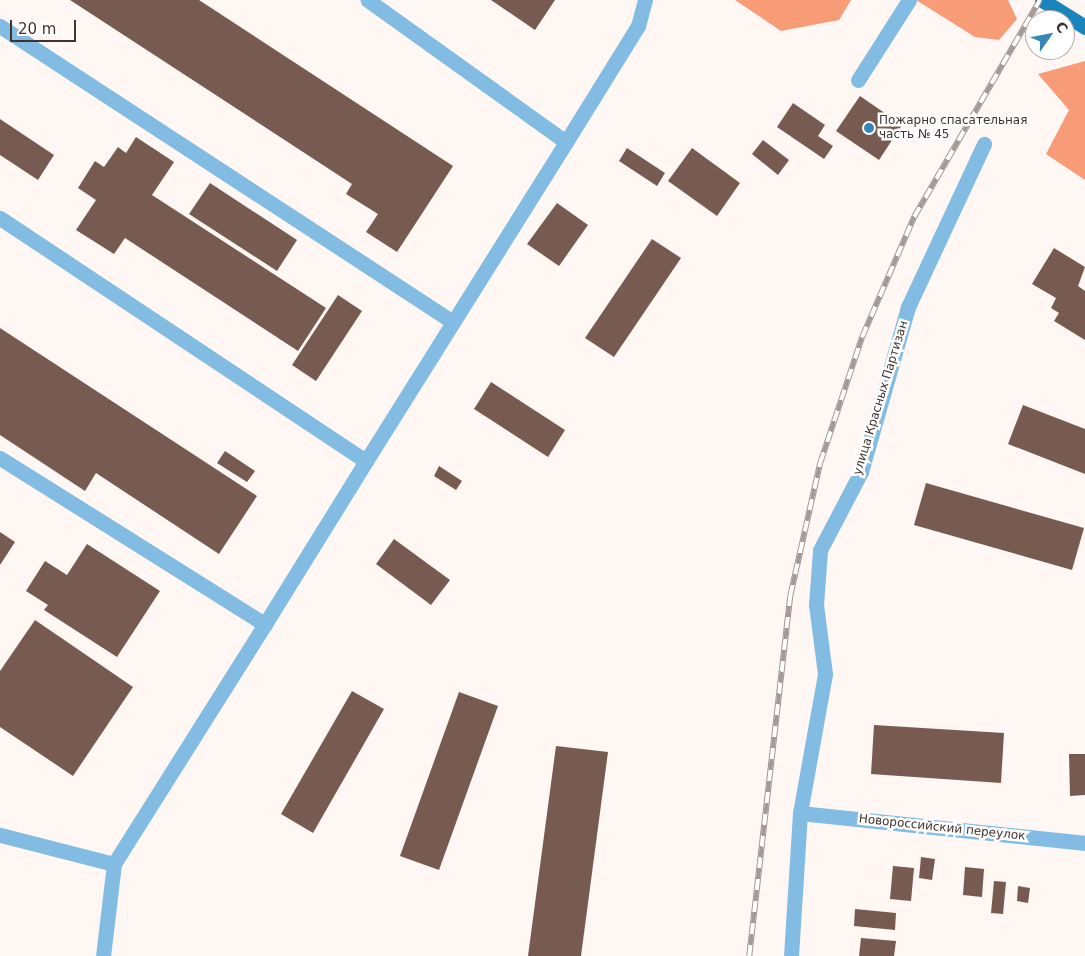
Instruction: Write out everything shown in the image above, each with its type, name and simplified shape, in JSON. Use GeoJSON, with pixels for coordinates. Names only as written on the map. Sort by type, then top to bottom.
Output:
{"type":"FeatureCollection","features":[{"type":"Feature","properties":{"kind":"main road"},"geometry":{"type":"LineString","coordinates":[[1042,0],[1085,27]]}},
{"type":"Feature","properties":{"kind":"street"},"geometry":{"type":"LineString","coordinates":[[368,0],[566,142]]}},
{"type":"Feature","properties":{"kind":"street"},"geometry":{"type":"LineString","coordinates":[[102,956],[114,864],[638,26],[645,0]]}},
{"type":"Feature","properties":{"kind":"street"},"geometry":{"type":"LineString","coordinates":[[858,80],[909,0]]}},
{"type":"Feature","properties":{"kind":"street"},"geometry":{"type":"LineString","coordinates":[[0,26],[454,322]]}},
{"type":"Feature","properties":{"kind":"street","name":"улица Красных Партизан"},"geometry":{"type":"LineString","coordinates":[[791,956],[800,813],[825,674],[816,605],[820,550],[861,472],[908,308],[984,144]]}},
{"type":"Feature","properties":{"kind":"street"},"geometry":{"type":"LineString","coordinates":[[0,218],[366,461]]}},
{"type":"Feature","properties":{"kind":"street"},"geometry":{"type":"LineString","coordinates":[[0,458],[265,624]]}},
{"type":"Feature","properties":{"kind":"street","name":"Новороссийский переулок"},"geometry":{"type":"LineString","coordinates":[[800,813],[1085,843]]}},
{"type":"Feature","properties":{"kind":"street"},"geometry":{"type":"LineString","coordinates":[[0,835],[114,864]]}},
{"type":"Feature","properties":{"kind":"shaded area"},"geometry":{"type":"Polygon","coordinates":[[[735,0],[851,0],[839,20],[781,31],[735,0]]]}},
{"type":"Feature","properties":{"kind":"shaded area"},"geometry":{"type":"Polygon","coordinates":[[[916,0],[1008,0],[1017,19],[999,40],[975,37],[916,0]]]}},
{"type":"Feature","properties":{"kind":"shaded area"},"geometry":{"type":"Polygon","coordinates":[[[1085,61],[1085,180],[1046,154],[1069,110],[1038,74],[1085,61]]]}},
{"type":"Feature","properties":{"kind":"building"},"geometry":{"type":"Polygon","coordinates":[[[70,0],[199,0],[453,166],[397,252],[366,232],[378,214],[346,194],[352,184],[70,0]]]}},
{"type":"Feature","properties":{"kind":"building"},"geometry":{"type":"Polygon","coordinates":[[[491,0],[555,0],[535,30],[491,0]]]}},
{"type":"Feature","properties":{"kind":"building","name":"Пожарно спасательная часть № 45"},"geometry":{"type":"Polygon","coordinates":[[[860,96],[902,125],[879,160],[836,131],[860,96]]]}},
{"type":"Feature","properties":{"kind":"building"},"geometry":{"type":"Polygon","coordinates":[[[793,103],[825,125],[818,136],[833,146],[824,159],[777,127],[793,103]]]}},
{"type":"Feature","properties":{"kind":"building"},"geometry":{"type":"Polygon","coordinates":[[[0,119],[54,155],[38,180],[0,155],[0,119]]]}},
{"type":"Feature","properties":{"kind":"building"},"geometry":{"type":"Polygon","coordinates":[[[136,137],[174,162],[152,195],[326,308],[298,351],[125,238],[114,254],[76,230],[96,200],[78,188],[95,161],[104,167],[118,147],[126,153],[136,137]]]}},
{"type":"Feature","properties":{"kind":"building"},"geometry":{"type":"Polygon","coordinates":[[[763,140],[789,160],[778,175],[752,154],[763,140]]]}},
{"type":"Feature","properties":{"kind":"building"},"geometry":{"type":"Polygon","coordinates":[[[627,148],[665,173],[657,186],[619,161],[627,148]]]}},
{"type":"Feature","properties":{"kind":"building"},"geometry":{"type":"Polygon","coordinates":[[[692,148],[740,183],[717,216],[668,181],[692,148]]]}},
{"type":"Feature","properties":{"kind":"building"},"geometry":{"type":"Polygon","coordinates":[[[210,183],[297,240],[277,271],[189,214],[210,183]]]}},
{"type":"Feature","properties":{"kind":"building"},"geometry":{"type":"Polygon","coordinates":[[[557,203],[588,225],[559,266],[527,244],[557,203]]]}},
{"type":"Feature","properties":{"kind":"building"},"geometry":{"type":"Polygon","coordinates":[[[652,239],[681,258],[614,357],[585,338],[652,239]]]}},
{"type":"Feature","properties":{"kind":"building"},"geometry":{"type":"Polygon","coordinates":[[[1054,248],[1085,267],[1078,286],[1085,291],[1085,340],[1054,321],[1059,313],[1051,308],[1056,298],[1032,284],[1054,248]]]}},
{"type":"Feature","properties":{"kind":"building"},"geometry":{"type":"Polygon","coordinates":[[[338,295],[362,311],[316,381],[292,365],[338,295]]]}},
{"type":"Feature","properties":{"kind":"building"},"geometry":{"type":"Polygon","coordinates":[[[0,328],[257,496],[219,554],[96,473],[85,491],[0,435],[0,328]]]}},
{"type":"Feature","properties":{"kind":"building"},"geometry":{"type":"Polygon","coordinates":[[[491,382],[565,430],[548,457],[474,409],[491,382]]]}},
{"type":"Feature","properties":{"kind":"building"},"geometry":{"type":"Polygon","coordinates":[[[1023,405],[1085,429],[1085,474],[1008,444],[1023,405]]]}},
{"type":"Feature","properties":{"kind":"building"},"geometry":{"type":"Polygon","coordinates":[[[225,451],[255,471],[247,482],[217,463],[225,451]]]}},
{"type":"Feature","properties":{"kind":"building"},"geometry":{"type":"Polygon","coordinates":[[[439,466],[462,481],[456,490],[434,476],[439,466]]]}},
{"type":"Feature","properties":{"kind":"building"},"geometry":{"type":"Polygon","coordinates":[[[926,483],[1084,528],[1072,570],[914,525],[926,483]]]}},
{"type":"Feature","properties":{"kind":"building"},"geometry":{"type":"Polygon","coordinates":[[[0,532],[15,542],[0,565],[0,532]]]}},
{"type":"Feature","properties":{"kind":"building"},"geometry":{"type":"Polygon","coordinates":[[[394,539],[450,580],[431,605],[376,564],[394,539]]]}},
{"type":"Feature","properties":{"kind":"building"},"geometry":{"type":"Polygon","coordinates":[[[87,544],[160,591],[117,657],[44,610],[48,605],[26,591],[45,561],[67,575],[87,544]]]}},
{"type":"Feature","properties":{"kind":"building"},"geometry":{"type":"Polygon","coordinates":[[[35,620],[133,687],[73,776],[0,727],[0,671],[35,620]]]}},
{"type":"Feature","properties":{"kind":"building"},"geometry":{"type":"Polygon","coordinates":[[[352,691],[384,709],[313,833],[281,814],[352,691]]]}},
{"type":"Feature","properties":{"kind":"building"},"geometry":{"type":"Polygon","coordinates":[[[459,692],[498,706],[439,870],[400,856],[459,692]]]}},
{"type":"Feature","properties":{"kind":"building"},"geometry":{"type":"Polygon","coordinates":[[[874,725],[1004,733],[1001,783],[871,774],[874,725]]]}},
{"type":"Feature","properties":{"kind":"building"},"geometry":{"type":"Polygon","coordinates":[[[556,746],[608,752],[581,956],[528,956],[556,746]]]}},
{"type":"Feature","properties":{"kind":"building"},"geometry":{"type":"Polygon","coordinates":[[[1069,754],[1085,754],[1085,795],[1070,796],[1069,754]]]}},
{"type":"Feature","properties":{"kind":"building"},"geometry":{"type":"Polygon","coordinates":[[[921,857],[935,859],[932,880],[919,878],[921,857]]]}},
{"type":"Feature","properties":{"kind":"building"},"geometry":{"type":"Polygon","coordinates":[[[893,866],[914,868],[911,901],[890,899],[893,866]]]}},
{"type":"Feature","properties":{"kind":"building"},"geometry":{"type":"Polygon","coordinates":[[[965,867],[984,869],[982,897],[963,895],[965,867]]]}},
{"type":"Feature","properties":{"kind":"building"},"geometry":{"type":"Polygon","coordinates":[[[994,881],[1006,882],[1003,914],[991,913],[994,881]]]}},
{"type":"Feature","properties":{"kind":"building"},"geometry":{"type":"Polygon","coordinates":[[[1018,886],[1030,888],[1028,903],[1017,901],[1018,886]]]}},
{"type":"Feature","properties":{"kind":"building"},"geometry":{"type":"Polygon","coordinates":[[[855,909],[896,913],[895,930],[854,926],[855,909]]]}},
{"type":"Feature","properties":{"kind":"building"},"geometry":{"type":"Polygon","coordinates":[[[861,938],[896,941],[894,956],[859,956],[861,938]]]}},
{"type":"Feature","properties":{"kind":"railway"},"geometry":{"type":"LineString","coordinates":[[749,956],[790,596],[820,463],[862,337],[914,217],[1040,0]]}},
{"type":"Feature","properties":{"kind":"place","name":"Пожарно спасательная часть № 45"},"geometry":{"type":"Point","coordinates":[869,128]}}]}
